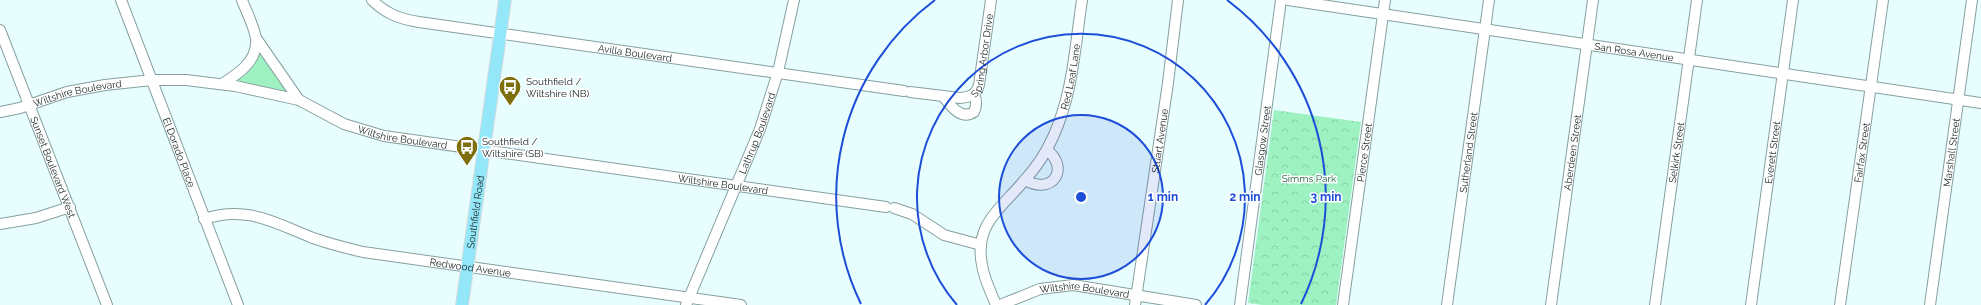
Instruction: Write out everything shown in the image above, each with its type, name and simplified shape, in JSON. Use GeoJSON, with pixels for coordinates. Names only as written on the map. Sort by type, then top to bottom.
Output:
{"type":"FeatureCollection","features":[{"type":"Feature","properties":{"kind":"main road","name":"Southfield Road"},"geometry":{"type":"LineString","coordinates":[[462,305],[505,0]]}},
{"type":"Feature","properties":{"kind":"street","name":"El Dorado Place"},"geometry":{"type":"LineString","coordinates":[[121,0],[238,305]]}},
{"type":"Feature","properties":{"kind":"street"},"geometry":{"type":"LineString","coordinates":[[242,0],[256,38],[299,100]]}},
{"type":"Feature","properties":{"kind":"street","name":"Avilla Boulevard"},"geometry":{"type":"LineString","coordinates":[[372,0],[384,11],[404,19],[943,96],[960,98],[974,94]]}},
{"type":"Feature","properties":{"kind":"street","name":"Lathrup Boulevard"},"geometry":{"type":"LineString","coordinates":[[687,301],[737,186],[760,128],[778,72],[794,0]]}},
{"type":"Feature","properties":{"kind":"street","name":"Spring Arbor Drive"},"geometry":{"type":"LineString","coordinates":[[943,96],[953,108],[963,114],[971,115],[976,109],[977,103],[974,94],[979,85],[991,0]]}},
{"type":"Feature","properties":{"kind":"street","name":"Red Leaf Lane"},"geometry":{"type":"LineString","coordinates":[[996,305],[983,272],[981,245],[982,235],[991,217],[1025,180],[1047,150],[1059,124],[1069,91],[1082,0]]}},
{"type":"Feature","properties":{"kind":"street","name":"Stuart Avenue"},"geometry":{"type":"LineString","coordinates":[[1136,301],[1168,83],[1178,0]]}},
{"type":"Feature","properties":{"kind":"street","name":"Glasgow Street"},"geometry":{"type":"LineString","coordinates":[[1240,305],[1281,0]]}},
{"type":"Feature","properties":{"kind":"street","name":"San Rosa Avenue"},"geometry":{"type":"LineString","coordinates":[[1288,0],[1981,103]]}},
{"type":"Feature","properties":{"kind":"street","name":"Pierce Street"},"geometry":{"type":"LineString","coordinates":[[1343,305],[1385,0]]}},
{"type":"Feature","properties":{"kind":"street","name":"Sutherland Street"},"geometry":{"type":"LineString","coordinates":[[1447,305],[1489,0]]}},
{"type":"Feature","properties":{"kind":"street","name":"Aberdeen Street"},"geometry":{"type":"LineString","coordinates":[[1551,305],[1594,0]]}},
{"type":"Feature","properties":{"kind":"street","name":"Selkirk Street"},"geometry":{"type":"LineString","coordinates":[[1655,305],[1697,0]]}},
{"type":"Feature","properties":{"kind":"street","name":"Everett Street"},"geometry":{"type":"LineString","coordinates":[[1751,305],[1793,0]]}},
{"type":"Feature","properties":{"kind":"street","name":"Fairfax Street"},"geometry":{"type":"LineString","coordinates":[[1840,305],[1882,0]]}},
{"type":"Feature","properties":{"kind":"street","name":"Marshall Street"},"geometry":{"type":"LineString","coordinates":[[1930,305],[1972,0]]}},
{"type":"Feature","properties":{"kind":"street","name":"Sunset Boulevard West"},"geometry":{"type":"LineString","coordinates":[[0,30],[107,305]]}},
{"type":"Feature","properties":{"kind":"street"},"geometry":{"type":"LineString","coordinates":[[222,84],[247,66],[254,50],[256,38]]}},
{"type":"Feature","properties":{"kind":"street","name":"Wiltshire Boulevard"},"geometry":{"type":"LineString","coordinates":[[0,112],[85,89],[152,80],[186,80],[222,84],[299,100],[344,124],[370,133],[890,207],[912,214],[944,234],[981,245]]}},
{"type":"Feature","properties":{"kind":"street"},"geometry":{"type":"LineString","coordinates":[[1025,180],[1042,186],[1050,183],[1054,178],[1057,172],[1056,163],[1047,150]]}},
{"type":"Feature","properties":{"kind":"street"},"geometry":{"type":"LineString","coordinates":[[0,224],[36,218],[70,207]]}},
{"type":"Feature","properties":{"kind":"street","name":"Redwood Avenue"},"geometry":{"type":"LineString","coordinates":[[204,219],[231,214],[258,216],[321,241],[346,248],[687,301],[741,305]]}},
{"type":"Feature","properties":{"kind":"street","name":"Wiltshire Boulevard"},"geometry":{"type":"LineString","coordinates":[[1000,305],[1040,289],[1062,285],[1086,286],[1136,301],[1196,305]]}},
{"type":"Feature","properties":{"kind":"green space"},"geometry":{"type":"Polygon","coordinates":[[[257,53],[261,54],[288,90],[288,93],[238,83],[235,81],[257,53]]]}},
{"type":"Feature","properties":{"kind":"green space","name":"Simms Park"},"geometry":{"type":"Polygon","coordinates":[[[1274,110],[1361,122],[1336,305],[1262,305],[1248,303],[1274,110]]]}},
{"type":"Feature","properties":{"kind":"place","name":"Southfield / Wiltshire (NB)"},"geometry":{"type":"Point","coordinates":[510,106]}},
{"type":"Feature","properties":{"kind":"place","name":"Southfield / Wiltshire (SB)"},"geometry":{"type":"Point","coordinates":[467,166]}}]}
